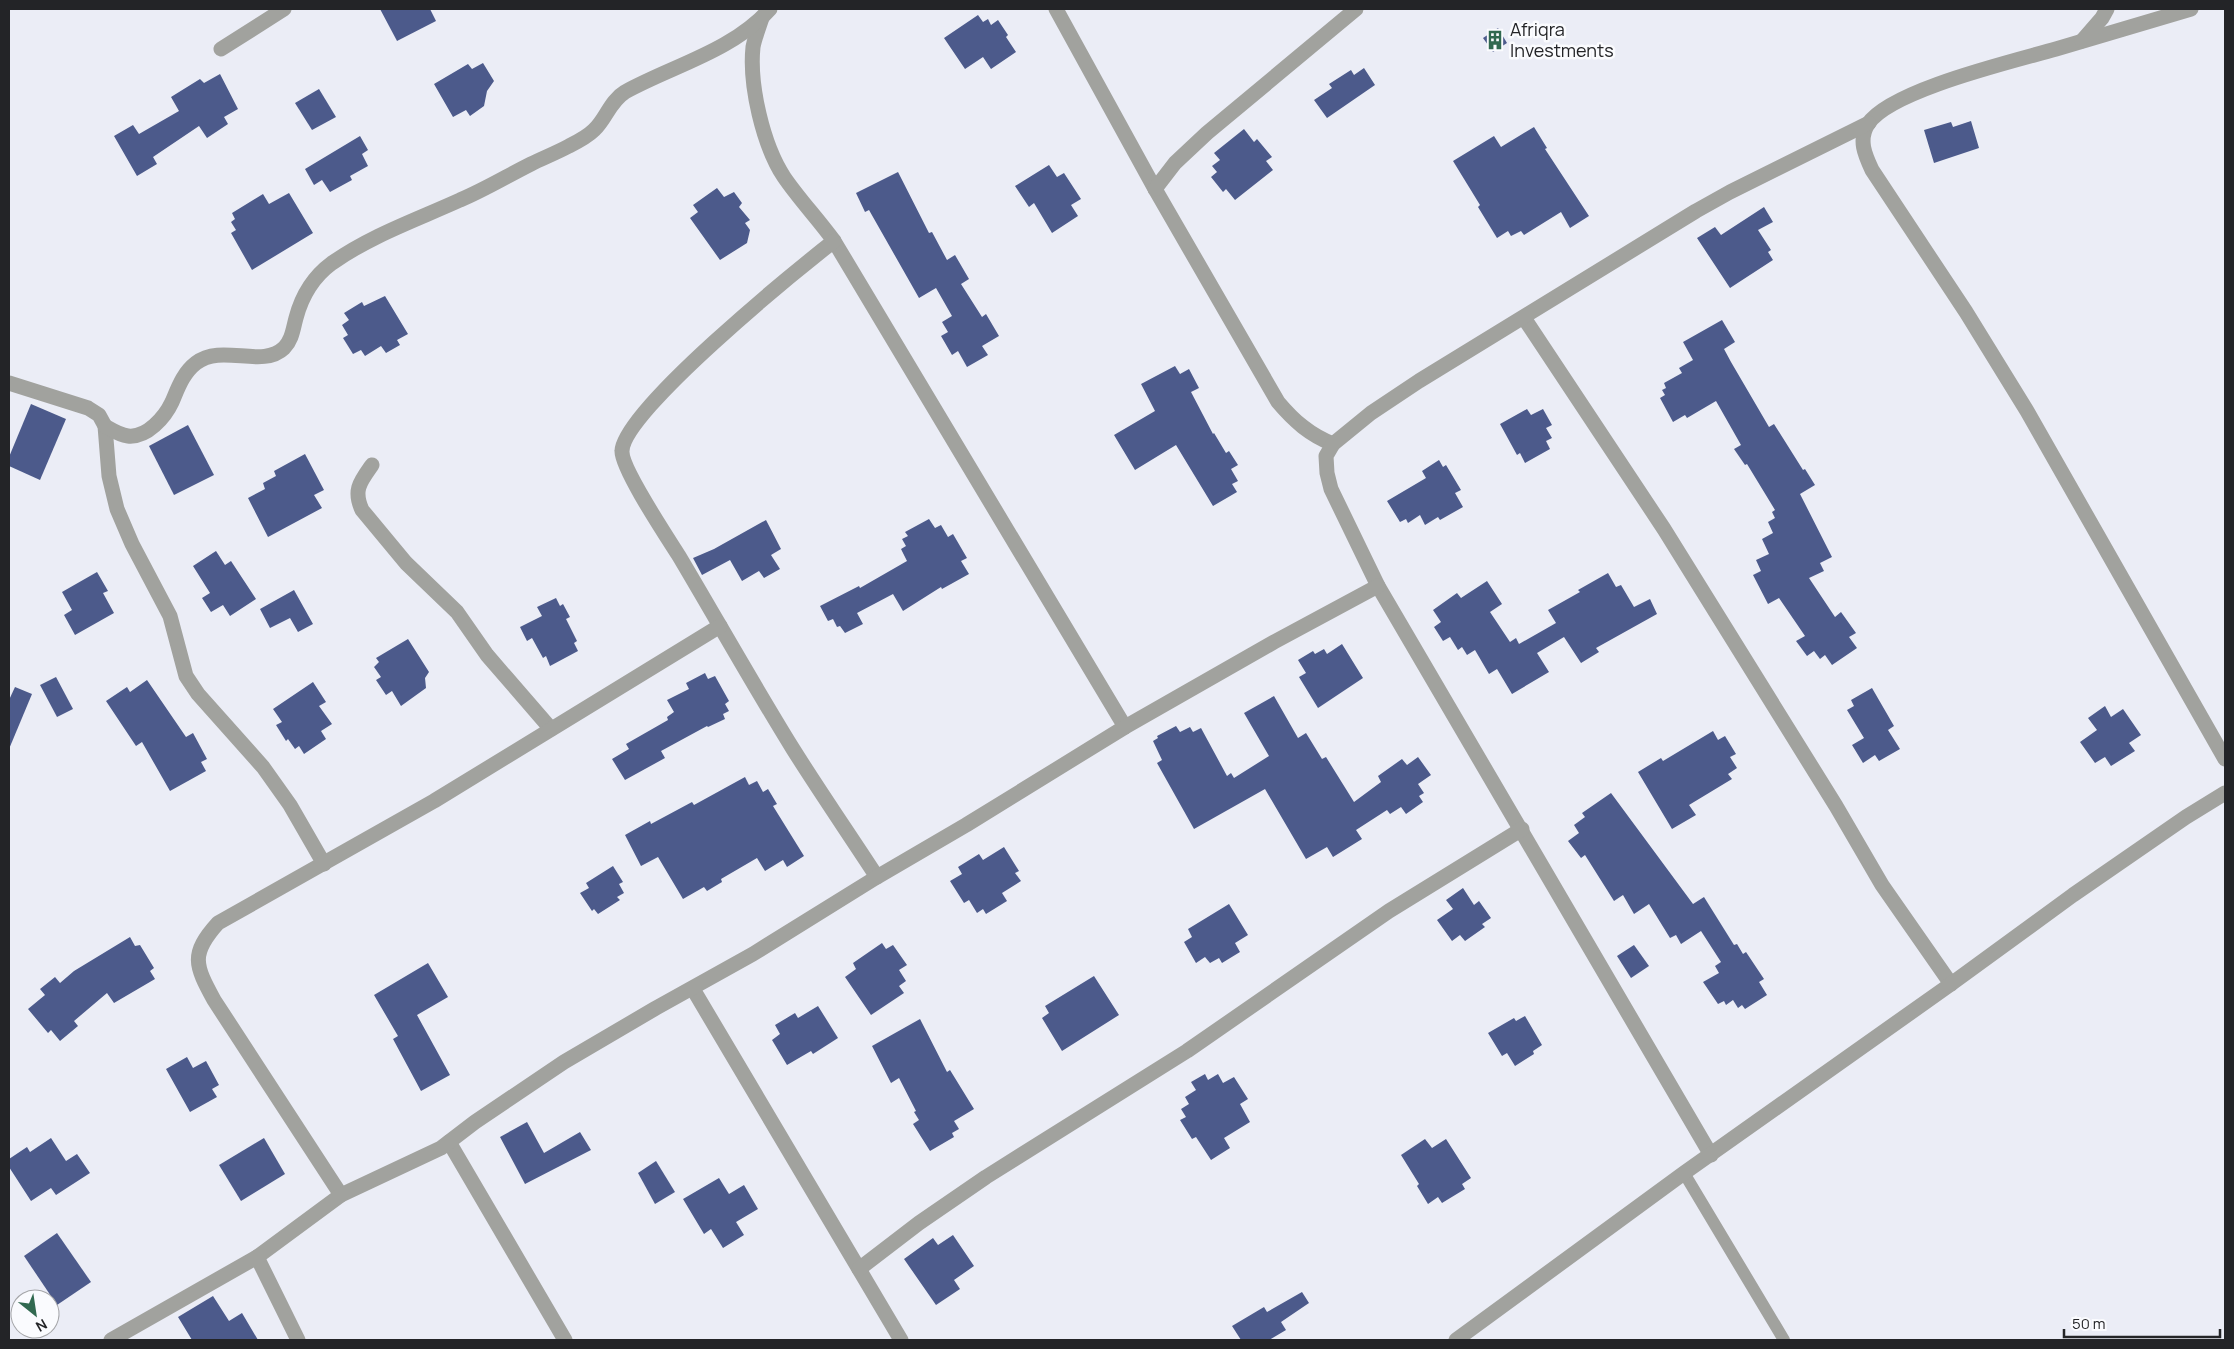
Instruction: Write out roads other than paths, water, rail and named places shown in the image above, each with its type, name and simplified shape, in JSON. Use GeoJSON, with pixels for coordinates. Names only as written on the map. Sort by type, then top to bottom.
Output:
{"type":"FeatureCollection","features":[{"type":"Feature","properties":{"kind":"street"},"geometry":{"type":"LineString","coordinates":[[221,49],[284,9]]}},
{"type":"Feature","properties":{"kind":"street"},"geometry":{"type":"LineString","coordinates":[[1056,9],[1155,189],[1278,402],[1309,433],[1333,444]]}},
{"type":"Feature","properties":{"kind":"street"},"geometry":{"type":"LineString","coordinates":[[1155,189],[1175,164],[1207,134],[1356,9]]}},
{"type":"Feature","properties":{"kind":"street"},"geometry":{"type":"LineString","coordinates":[[2082,41],[2102,18],[2106,9]]}},
{"type":"Feature","properties":{"kind":"street"},"geometry":{"type":"LineString","coordinates":[[2191,9],[1980,71],[1931,88],[1881,110],[1869,123],[1862,137],[1865,154],[1872,170],[1966,312],[2027,411],[2225,759]]}},
{"type":"Feature","properties":{"kind":"street"},"geometry":{"type":"LineString","coordinates":[[766,12],[754,45],[752,62],[759,112],[770,145],[784,176],[834,241],[1125,727]]}},
{"type":"Feature","properties":{"kind":"street"},"geometry":{"type":"LineString","coordinates":[[104,426],[127,436],[138,435],[149,429],[160,420],[171,404],[185,374],[196,363],[211,356],[230,354],[261,357],[277,354],[287,344],[292,334],[306,291],[331,264],[372,238],[460,200],[569,146],[594,130],[620,95],[727,43],[766,12]]}},
{"type":"Feature","properties":{"kind":"street"},"geometry":{"type":"LineString","coordinates":[[1711,1155],[1658,1067],[1522,829],[1378,586],[1331,488],[1327,474],[1326,456],[1333,444],[1371,413],[1419,381],[1730,192],[1869,123]]}},
{"type":"Feature","properties":{"kind":"street"},"geometry":{"type":"LineString","coordinates":[[834,241],[778,285],[665,389],[636,421],[627,435],[622,450],[625,464],[793,750],[877,877]]}},
{"type":"Feature","properties":{"kind":"street"},"geometry":{"type":"LineString","coordinates":[[1524,318],[1664,529],[1836,806],[1882,885],[1951,984]]}},
{"type":"Feature","properties":{"kind":"street"},"geometry":{"type":"LineString","coordinates":[[9,383],[94,410],[99,415],[104,426],[109,476],[117,509],[132,544],[170,616],[186,676],[198,694],[263,767],[290,805],[324,864]]}},
{"type":"Feature","properties":{"kind":"street"},"geometry":{"type":"LineString","coordinates":[[372,465],[357,490],[358,501],[362,510],[406,563],[457,612],[487,655],[551,729]]}},
{"type":"Feature","properties":{"kind":"street"},"geometry":{"type":"LineString","coordinates":[[111,1340],[257,1258],[341,1195],[431,1154],[564,1062],[801,925],[877,877],[966,826],[1125,727],[1266,646],[1378,586]]}},
{"type":"Feature","properties":{"kind":"street"},"geometry":{"type":"LineString","coordinates":[[341,1195],[214,1000],[199,973],[198,955],[204,938],[218,923],[324,864],[720,626]]}},
{"type":"Feature","properties":{"kind":"street"},"geometry":{"type":"LineString","coordinates":[[1456,1340],[1684,1173],[2132,854],[2225,793]]}},
{"type":"Feature","properties":{"kind":"street"},"geometry":{"type":"LineString","coordinates":[[859,1268],[919,1223],[986,1177],[1195,1045],[1389,911],[1522,829]]}},
{"type":"Feature","properties":{"kind":"street"},"geometry":{"type":"LineString","coordinates":[[693,988],[901,1340]]}},
{"type":"Feature","properties":{"kind":"street"},"geometry":{"type":"LineString","coordinates":[[449,1142],[565,1340]]}},
{"type":"Feature","properties":{"kind":"street"},"geometry":{"type":"LineString","coordinates":[[257,1258],[298,1340]]}},
{"type":"Feature","properties":{"kind":"lane"},"geometry":{"type":"LineString","coordinates":[[1684,1173],[1784,1340]]}},
{"type":"Feature","properties":{"kind":"place","name":"Afriqra Investments"},"geometry":{"type":"Point","coordinates":[1495,40]}}]}
